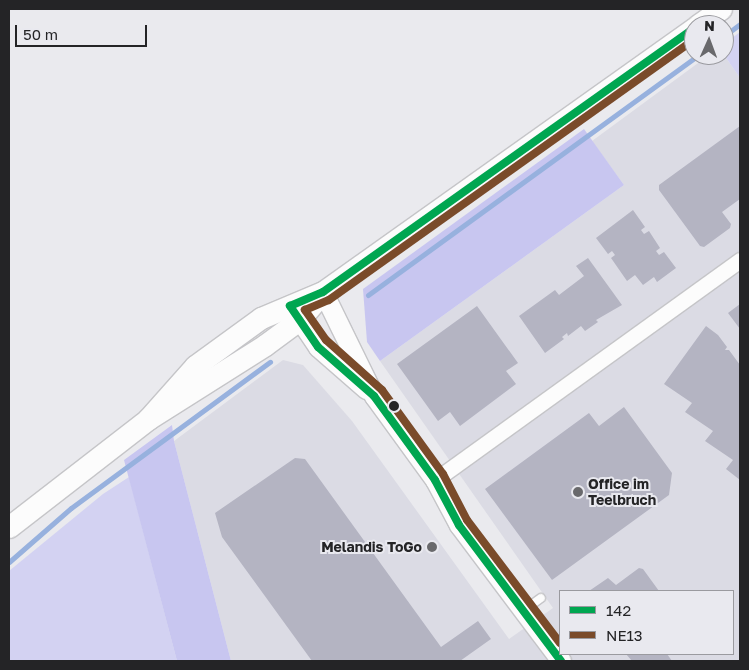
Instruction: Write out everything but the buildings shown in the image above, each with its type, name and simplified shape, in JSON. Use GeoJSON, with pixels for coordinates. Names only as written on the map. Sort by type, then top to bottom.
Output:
{"type":"FeatureCollection","features":[{"type":"Feature","properties":{"kind":"main road"},"geometry":{"type":"LineString","coordinates":[[9,527],[148,419],[265,345],[294,313],[684,35]]}},
{"type":"Feature","properties":{"kind":"street"},"geometry":{"type":"LineString","coordinates":[[435,480],[740,260]]}},
{"type":"Feature","properties":{"kind":"street"},"geometry":{"type":"LineString","coordinates":[[323,292],[374,396],[435,480],[460,525],[560,661]]}},
{"type":"Feature","properties":{"kind":"street"},"geometry":{"type":"LineString","coordinates":[[294,313],[318,347],[374,396]]}},
{"type":"Feature","properties":{"kind":"lane"},"geometry":{"type":"LineString","coordinates":[[523,611],[541,598]]}},
{"type":"Feature","properties":{"kind":"shaded area"},"geometry":{"type":"Polygon","coordinates":[[[740,32],[740,78],[731,65],[734,65],[734,36],[740,32]]]}},
{"type":"Feature","properties":{"kind":"shaded area"},"geometry":{"type":"Polygon","coordinates":[[[695,65],[731,65],[740,78],[740,661],[231,661],[174,441],[283,360],[303,365],[352,421],[509,639],[553,608],[380,361],[624,185],[592,141],[695,65]]]}},
{"type":"Feature","properties":{"kind":"shaded area"},"geometry":{"type":"Polygon","coordinates":[[[584,129],[624,185],[380,361],[367,342],[363,289],[584,129]]]}},
{"type":"Feature","properties":{"kind":"shaded area"},"geometry":{"type":"Polygon","coordinates":[[[172,425],[174,441],[231,661],[177,661],[124,460],[172,425]]]}},
{"type":"Feature","properties":{"kind":"shaded area"},"geometry":{"type":"Polygon","coordinates":[[[129,477],[177,661],[9,661],[9,571],[103,494],[129,477]]]}},
{"type":"Feature","properties":{"kind":"waterway"},"geometry":{"type":"LineString","coordinates":[[734,28],[740,24]]}},
{"type":"Feature","properties":{"kind":"waterway"},"geometry":{"type":"LineString","coordinates":[[368,295],[684,65]]}},
{"type":"Feature","properties":{"kind":"waterway"},"geometry":{"type":"LineString","coordinates":[[9,562],[71,508],[270,362]]}},
{"type":"Feature","properties":{"kind":"transit line","name":"142"},"geometry":{"type":"LineString","coordinates":[[561,661],[459,525],[435,480],[374,396],[318,347],[290,306],[323,292],[684,35]]}},
{"type":"Feature","properties":{"kind":"transit line","name":"NE13"},"geometry":{"type":"LineString","coordinates":[[559,642],[467,520],[443,474],[382,390],[326,340],[305,310],[329,300],[684,47]]}},
{"type":"Feature","properties":{"kind":"place","name":"Office im Teelbruch"},"geometry":{"type":"Point","coordinates":[578,492]}},
{"type":"Feature","properties":{"kind":"place","name":"Melandis ToGo"},"geometry":{"type":"Point","coordinates":[432,547]}}]}
